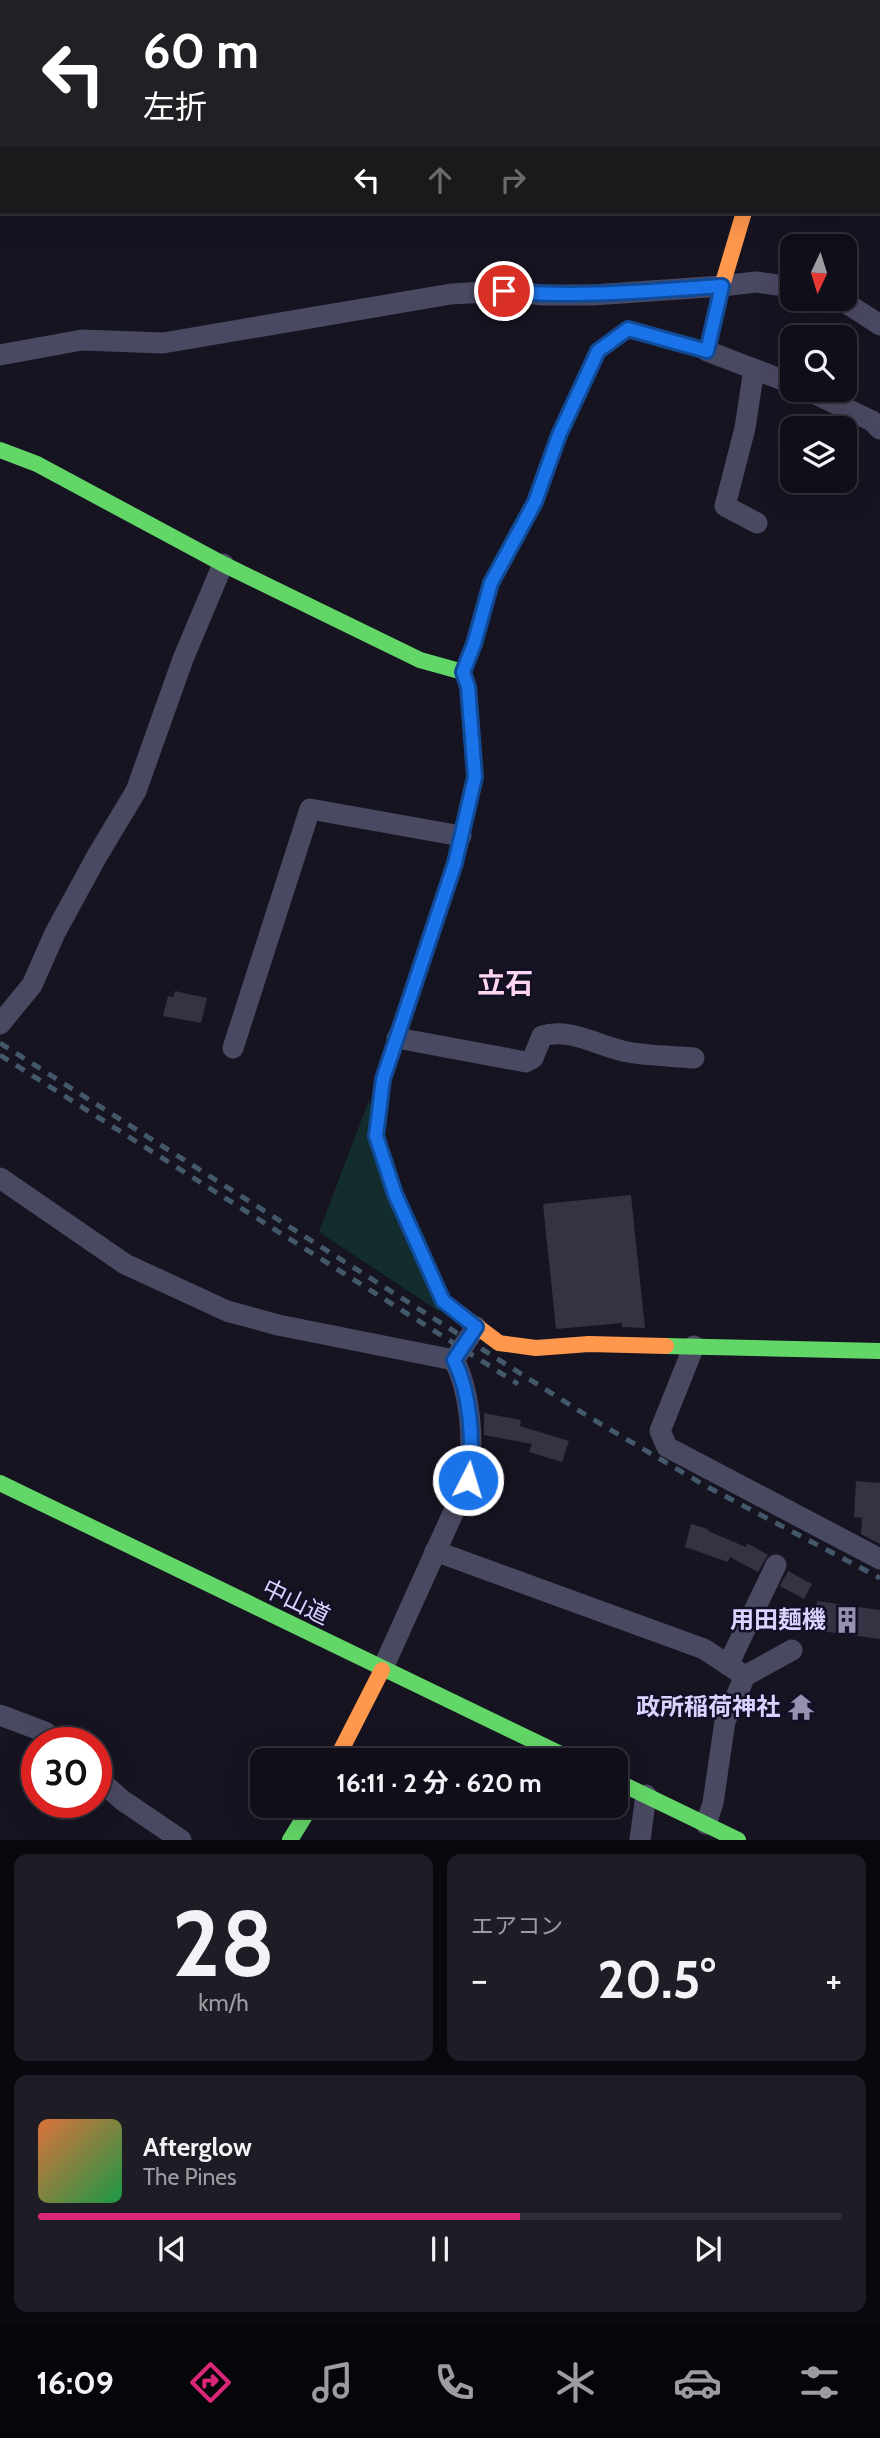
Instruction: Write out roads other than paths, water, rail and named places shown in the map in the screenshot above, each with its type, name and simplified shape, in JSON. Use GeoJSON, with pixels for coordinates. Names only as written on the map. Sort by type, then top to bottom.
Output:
{"type":"FeatureCollection","features":[{"type":"Feature","properties":{"kind":"main road"},"geometry":{"type":"LineString","coordinates":[[743,214],[722,286],[707,351],[628,329],[598,351],[559,435],[535,502],[491,583],[463,672],[468,687],[475,777],[455,863],[383,1079],[376,1136],[395,1194],[443,1301],[499,1343],[536,1348],[589,1344],[880,1351]]}},
{"type":"Feature","properties":{"kind":"main road"},"geometry":{"type":"LineString","coordinates":[[0,450],[37,464],[223,564],[420,660],[463,672]]}},
{"type":"Feature","properties":{"kind":"main road","name":"中山道"},"geometry":{"type":"LineString","coordinates":[[0,1483],[548,1748]]}},
{"type":"Feature","properties":{"kind":"main road"},"geometry":{"type":"LineString","coordinates":[[342,1748],[382,1670]]}},
{"type":"Feature","properties":{"kind":"main road"},"geometry":{"type":"LineString","coordinates":[[628,1787],[738,1839]]}},
{"type":"Feature","properties":{"kind":"main road"},"geometry":{"type":"LineString","coordinates":[[290,1839],[303,1818]]}},
{"type":"Feature","properties":{"kind":"street"},"geometry":{"type":"LineString","coordinates":[[0,355],[82,340],[163,343],[451,294],[504,291],[544,295],[593,295],[756,282],[780,285]]}},
{"type":"Feature","properties":{"kind":"street"},"geometry":{"type":"LineString","coordinates":[[858,311],[880,325]]}},
{"type":"Feature","properties":{"kind":"street"},"geometry":{"type":"LineString","coordinates":[[707,351],[780,379]]}},
{"type":"Feature","properties":{"kind":"street"},"geometry":{"type":"LineString","coordinates":[[754,369],[745,428],[725,506],[757,523]]}},
{"type":"Feature","properties":{"kind":"street"},"geometry":{"type":"LineString","coordinates":[[832,402],[872,421],[880,429]]}},
{"type":"Feature","properties":{"kind":"street"},"geometry":{"type":"LineString","coordinates":[[0,1024],[32,985],[55,933],[90,867],[136,792],[183,659],[223,564]]}},
{"type":"Feature","properties":{"kind":"street"},"geometry":{"type":"LineString","coordinates":[[233,1048],[310,809],[461,836]]}},
{"type":"Feature","properties":{"kind":"street"},"geometry":{"type":"LineString","coordinates":[[397,1038],[526,1062],[533,1058],[542,1036],[552,1032],[580,1037],[627,1052],[694,1058]]}},
{"type":"Feature","properties":{"kind":"street"},"geometry":{"type":"LineString","coordinates":[[0,1178],[125,1264],[227,1311],[278,1325],[454,1360]]}},
{"type":"Feature","properties":{"kind":"street"},"geometry":{"type":"LineString","coordinates":[[454,1360],[476,1327]]}},
{"type":"Feature","properties":{"kind":"street"},"geometry":{"type":"LineString","coordinates":[[694,1346],[660,1431],[667,1447],[880,1559]]}},
{"type":"Feature","properties":{"kind":"street"},"geometry":{"type":"LineString","coordinates":[[382,1670],[468,1480],[472,1455],[463,1378],[454,1360]]}},
{"type":"Feature","properties":{"kind":"street"},"geometry":{"type":"LineString","coordinates":[[435,1551],[704,1649],[736,1670]]}},
{"type":"Feature","properties":{"kind":"street"},"geometry":{"type":"LineString","coordinates":[[706,1824],[713,1803],[725,1721],[736,1670],[776,1565]]}},
{"type":"Feature","properties":{"kind":"street"},"geometry":{"type":"LineString","coordinates":[[736,1670],[792,1650]]}},
{"type":"Feature","properties":{"kind":"street"},"geometry":{"type":"LineString","coordinates":[[0,1715],[32,1727]]}},
{"type":"Feature","properties":{"kind":"street"},"geometry":{"type":"LineString","coordinates":[[112,1791],[181,1839]]}},
{"type":"Feature","properties":{"kind":"street"},"geometry":{"type":"LineString","coordinates":[[640,1839],[646,1795]]}},
{"type":"Feature","properties":{"kind":"railway"},"geometry":{"type":"LineString","coordinates":[[0,1043],[589,1417],[704,1485],[880,1578]]}},
{"type":"Feature","properties":{"kind":"railway"},"geometry":{"type":"LineString","coordinates":[[0,1055],[518,1384]]}},
{"type":"Feature","properties":{"kind":"place","name":"用田麺機"},"geometry":{"type":"Point","coordinates":[847,1620]}},
{"type":"Feature","properties":{"kind":"place","name":"政所稲荷神社"},"geometry":{"type":"Point","coordinates":[801,1707]}},
{"type":"Feature","properties":{"kind":"district","name":"立石"},"geometry":{"type":"Point","coordinates":[505,983]}}]}
